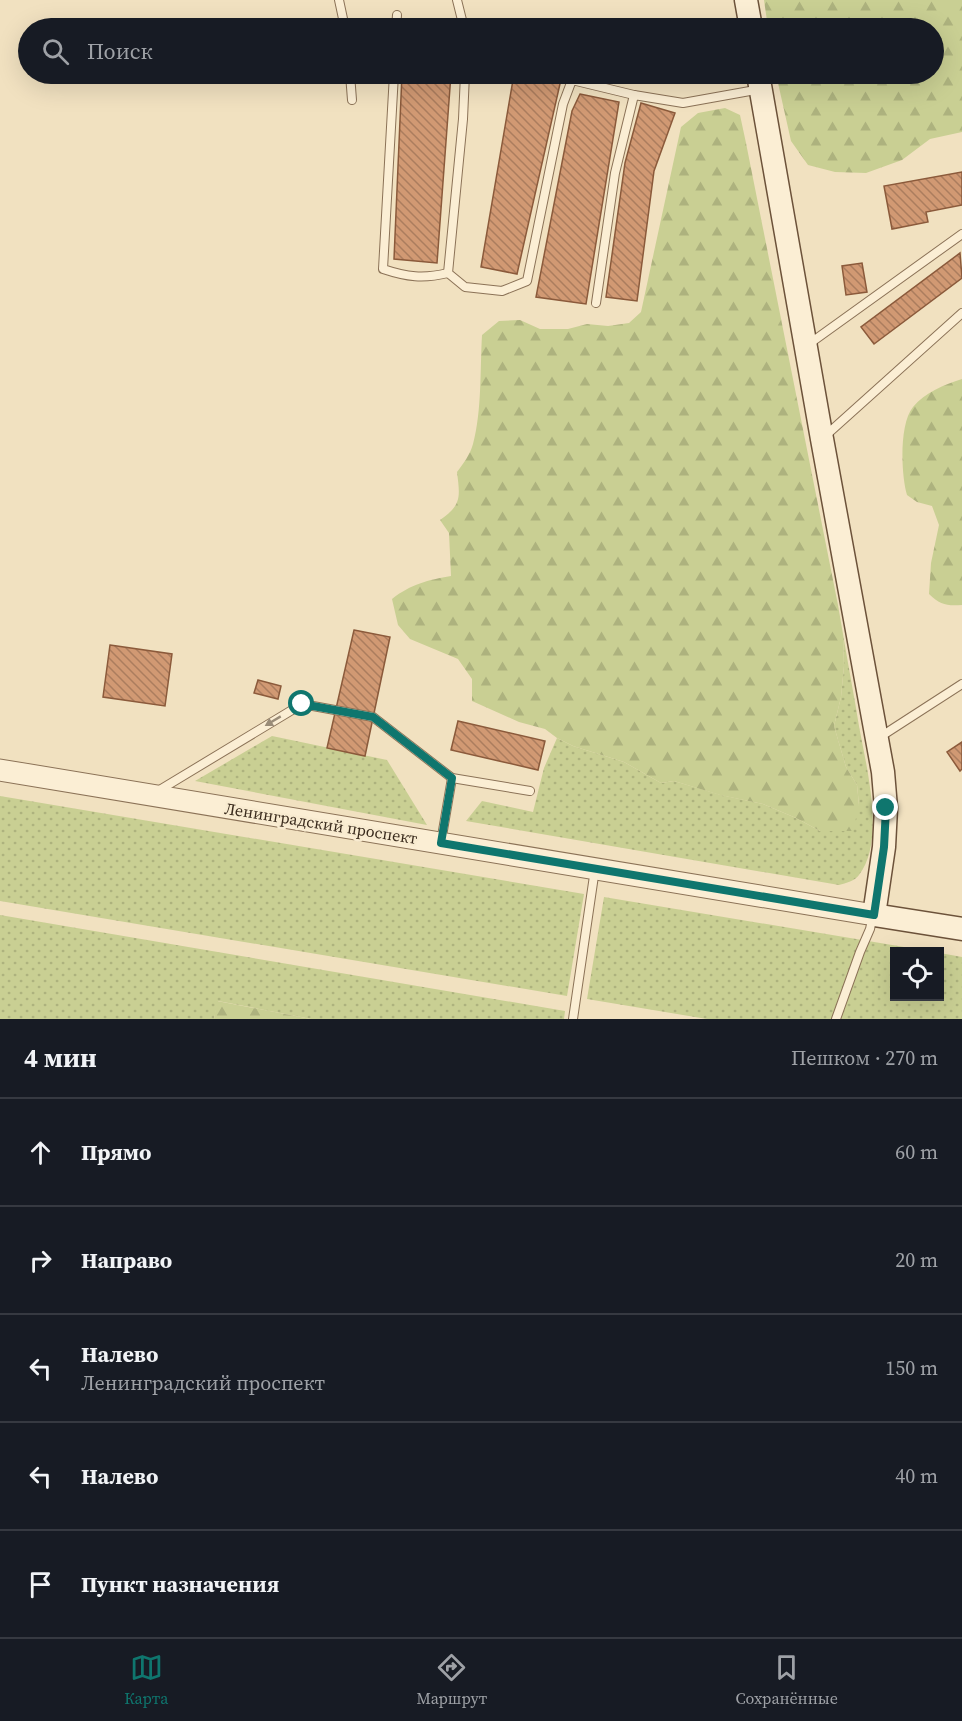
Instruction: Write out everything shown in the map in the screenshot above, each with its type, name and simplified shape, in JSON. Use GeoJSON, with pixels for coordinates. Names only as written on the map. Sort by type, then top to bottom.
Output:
{"type":"FeatureCollection","features":[{"type":"Feature","properties":{"kind":"main road"},"geometry":{"type":"LineString","coordinates":[[746,0],[749,18]]}},
{"type":"Feature","properties":{"kind":"main road"},"geometry":{"type":"LineString","coordinates":[[761,84],[822,440],[877,739],[886,808],[884,847],[874,915]]}},
{"type":"Feature","properties":{"kind":"main road","name":"Ленинградский проспект"},"geometry":{"type":"LineString","coordinates":[[874,915],[962,929]]}},
{"type":"Feature","properties":{"kind":"street","name":"Ленинградский проспект"},"geometry":{"type":"LineString","coordinates":[[0,770],[874,915]]}},
{"type":"Feature","properties":{"kind":"lane"},"geometry":{"type":"LineString","coordinates":[[339,0],[343,18]]}},
{"type":"Feature","properties":{"kind":"lane"},"geometry":{"type":"LineString","coordinates":[[457,0],[462,18]]}},
{"type":"Feature","properties":{"kind":"lane"},"geometry":{"type":"LineString","coordinates":[[351,84],[352,100]]}},
{"type":"Feature","properties":{"kind":"lane"},"geometry":{"type":"LineString","coordinates":[[393,84],[382,269],[426,278],[448,273]]}},
{"type":"Feature","properties":{"kind":"lane"},"geometry":{"type":"LineString","coordinates":[[448,273],[464,119],[465,84]]}},
{"type":"Feature","properties":{"kind":"lane"},"geometry":{"type":"LineString","coordinates":[[448,273],[465,287],[502,291],[527,281],[563,104],[570,84]]}},
{"type":"Feature","properties":{"kind":"lane"},"geometry":{"type":"LineString","coordinates":[[589,84],[634,95],[683,103],[750,84]]}},
{"type":"Feature","properties":{"kind":"lane"},"geometry":{"type":"LineString","coordinates":[[596,303],[615,173],[634,95]]}},
{"type":"Feature","properties":{"kind":"lane"},"geometry":{"type":"LineString","coordinates":[[806,346],[962,234]]}},
{"type":"Feature","properties":{"kind":"lane"},"geometry":{"type":"LineString","coordinates":[[822,440],[962,314]]}},
{"type":"Feature","properties":{"kind":"lane"},"geometry":{"type":"LineString","coordinates":[[877,739],[962,684]]}},
{"type":"Feature","properties":{"kind":"lane"},"geometry":{"type":"LineString","coordinates":[[152,795],[302,704],[373,717],[452,778],[530,792]]}},
{"type":"Feature","properties":{"kind":"lane"},"geometry":{"type":"LineString","coordinates":[[441,843],[452,778]]}},
{"type":"Feature","properties":{"kind":"lane"},"geometry":{"type":"LineString","coordinates":[[573,1019],[596,869]]}},
{"type":"Feature","properties":{"kind":"lane"},"geometry":{"type":"LineString","coordinates":[[836,1019],[874,915]]}},
{"type":"Feature","properties":{"kind":"green space"},"geometry":{"type":"Polygon","coordinates":[[[764,0],[962,0],[962,132],[930,139],[902,160],[866,173],[835,172],[808,165],[791,141],[778,84],[944,84],[944,18],[767,18],[764,0]]]}},
{"type":"Feature","properties":{"kind":"green space"},"geometry":{"type":"Polygon","coordinates":[[[725,108],[740,115],[838,605],[843,634],[844,666],[841,697],[834,726],[846,767],[857,785],[859,805],[853,831],[820,831],[763,804],[720,795],[674,781],[661,783],[624,762],[573,746],[545,729],[519,722],[472,701],[472,679],[458,659],[410,639],[398,625],[392,599],[420,583],[451,576],[449,533],[440,520],[456,505],[459,494],[457,472],[468,456],[476,431],[482,335],[499,321],[520,320],[540,329],[568,329],[587,324],[608,326],[629,323],[641,312],[681,127],[698,113],[725,108]]]}},
{"type":"Feature","properties":{"kind":"green space"},"geometry":{"type":"Polygon","coordinates":[[[962,379],[962,605],[952,605],[940,603],[929,594],[931,563],[939,525],[932,506],[917,502],[907,495],[902,450],[905,425],[913,407],[929,393],[962,379]]]}},
{"type":"Feature","properties":{"kind":"green space"},"geometry":{"type":"Polygon","coordinates":[[[843,634],[869,781],[873,823],[867,860],[859,875],[853,880],[839,885],[466,821],[482,801],[533,812],[544,768],[557,738],[573,746],[624,762],[661,783],[674,781],[763,804],[820,831],[859,805],[857,785],[846,767],[834,726],[841,697],[844,666],[843,634]]]}},
{"type":"Feature","properties":{"kind":"green space"},"geometry":{"type":"Polygon","coordinates":[[[272,736],[387,760],[427,825],[195,781],[272,736]]]}},
{"type":"Feature","properties":{"kind":"green space"},"geometry":{"type":"Polygon","coordinates":[[[0,796],[584,894],[567,996],[0,901],[0,796]]]}},
{"type":"Feature","properties":{"kind":"green space"},"geometry":{"type":"Polygon","coordinates":[[[604,897],[904,947],[890,947],[890,1001],[944,1001],[944,954],[962,957],[962,1019],[707,1019],[587,999],[604,897]]]}},
{"type":"Feature","properties":{"kind":"green space"},"geometry":{"type":"Polygon","coordinates":[[[0,915],[565,1011],[564,1019],[311,1019],[218,1001],[214,1019],[0,1019],[0,915]]]}},
{"type":"Feature","properties":{"kind":"green space"},"geometry":{"type":"Polygon","coordinates":[[[217,1001],[311,1019],[214,1019],[217,1001]]]}},
{"type":"Feature","properties":{"kind":"building"},"geometry":{"type":"Polygon","coordinates":[[[402,84],[450,84],[437,263],[394,259],[402,84]]]}},
{"type":"Feature","properties":{"kind":"building"},"geometry":{"type":"Polygon","coordinates":[[[512,84],[560,84],[517,274],[481,267],[512,84]]]}},
{"type":"Feature","properties":{"kind":"building"},"geometry":{"type":"Polygon","coordinates":[[[580,94],[619,102],[586,304],[536,297],[572,111],[580,94]]]}},
{"type":"Feature","properties":{"kind":"building"},"geometry":{"type":"Polygon","coordinates":[[[641,103],[675,113],[654,171],[637,301],[606,297],[625,163],[641,103]]]}},
{"type":"Feature","properties":{"kind":"building"},"geometry":{"type":"Polygon","coordinates":[[[962,172],[962,205],[926,212],[928,222],[892,229],[884,186],[962,172]]]}},
{"type":"Feature","properties":{"kind":"building"},"geometry":{"type":"Polygon","coordinates":[[[960,253],[962,278],[874,344],[861,327],[960,253]]]}},
{"type":"Feature","properties":{"kind":"building"},"geometry":{"type":"Polygon","coordinates":[[[862,263],[867,292],[846,295],[842,266],[862,263]]]}},
{"type":"Feature","properties":{"kind":"building"},"geometry":{"type":"Polygon","coordinates":[[[354,630],[390,637],[365,756],[327,748],[354,630]]]}},
{"type":"Feature","properties":{"kind":"building"},"geometry":{"type":"Polygon","coordinates":[[[110,645],[172,654],[165,706],[103,697],[110,645]]]}},
{"type":"Feature","properties":{"kind":"building"},"geometry":{"type":"Polygon","coordinates":[[[258,680],[281,686],[278,699],[254,693],[258,680]]]}},
{"type":"Feature","properties":{"kind":"building"},"geometry":{"type":"Polygon","coordinates":[[[458,721],[545,741],[538,770],[451,750],[458,721]]]}},
{"type":"Feature","properties":{"kind":"building"},"geometry":{"type":"Polygon","coordinates":[[[962,742],[962,769],[960,771],[947,752],[962,742]]]}},
{"type":"Feature","properties":{"kind":"route"},"geometry":{"type":"LineString","coordinates":[[302,704],[373,717],[452,778],[441,843],[874,915],[884,847],[886,808]]}}]}
